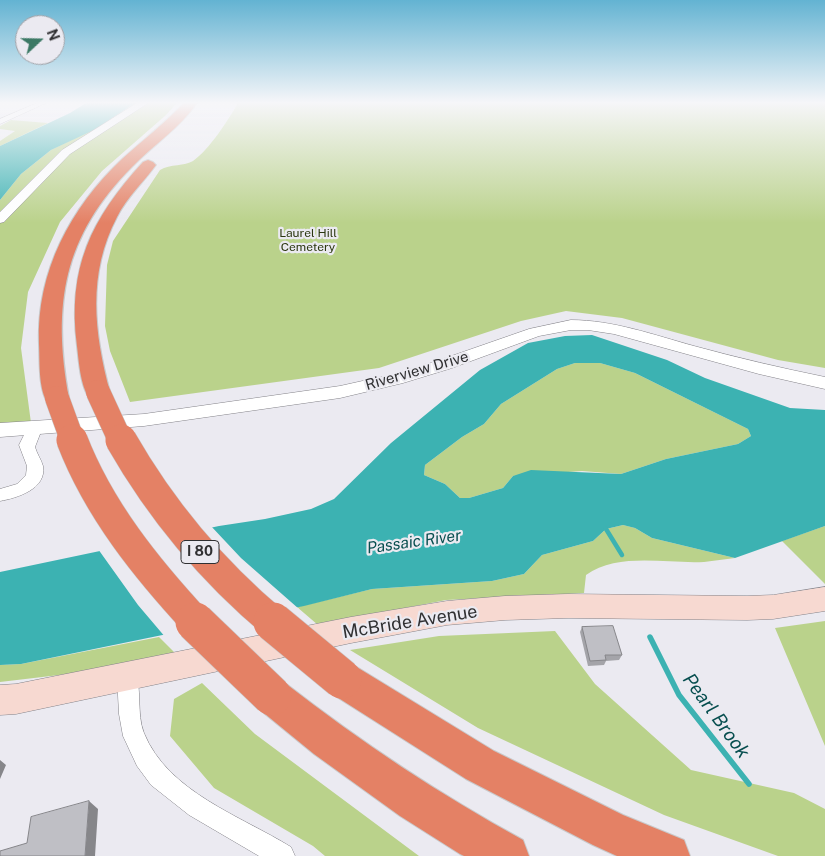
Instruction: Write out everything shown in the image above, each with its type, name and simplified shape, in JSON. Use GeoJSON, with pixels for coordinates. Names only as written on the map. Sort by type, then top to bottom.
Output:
{"type":"FeatureCollection","features":[{"type":"Feature","properties":{"kind":"highway"},"geometry":{"type":"LineString","coordinates":[[150,143],[105,186],[82,218],[66,246],[56,278],[50,316],[50,357],[57,398],[74,447],[86,474],[125,538],[167,593],[197,626],[272,696],[358,763],[419,804],[507,856]]}},
{"type":"Feature","properties":{"kind":"highway","name":"I 80"},"geometry":{"type":"LineString","coordinates":[[171,143],[128,187],[108,218],[95,247],[86,279],[84,314],[88,355],[98,392],[118,438],[132,463],[165,510],[196,548],[259,611],[342,679],[480,765],[608,830],[668,856]]}},
{"type":"Feature","properties":{"kind":"main road","name":"McBride Avenue"},"geometry":{"type":"LineString","coordinates":[[0,700],[16,699],[341,632],[447,613],[544,607],[747,608],[773,607],[825,599]]}},
{"type":"Feature","properties":{"kind":"street"},"geometry":{"type":"LineString","coordinates":[[0,219],[66,152],[80,143]]}},
{"type":"Feature","properties":{"kind":"street","name":"Riverview Drive"},"geometry":{"type":"LineString","coordinates":[[0,430],[144,420],[359,388],[424,372],[547,329],[571,325],[588,325],[614,329],[759,369],[825,383]]}},
{"type":"Feature","properties":{"kind":"street"},"geometry":{"type":"LineString","coordinates":[[0,495],[20,490],[33,476],[35,469],[27,450],[27,444],[34,429]]}},
{"type":"Feature","properties":{"kind":"street"},"geometry":{"type":"LineString","coordinates":[[127,676],[134,735],[142,755],[152,771],[183,797],[282,856]]}},
{"type":"Feature","properties":{"kind":"green space"},"geometry":{"type":"Polygon","coordinates":[[[65,143],[134,143],[102,171],[60,222],[28,292],[21,348],[31,423],[0,423],[0,200],[21,174],[51,150],[65,143]]]}},
{"type":"Feature","properties":{"kind":"green space","name":"Laurel Hill Cemetery"},"geometry":{"type":"Polygon","coordinates":[[[211,143],[825,143],[825,368],[778,360],[622,318],[566,311],[521,321],[379,368],[130,402],[110,351],[105,326],[107,265],[113,241],[160,170],[190,163],[211,143]]]}},
{"type":"Feature","properties":{"kind":"green space"},"geometry":{"type":"Polygon","coordinates":[[[575,363],[600,363],[635,373],[748,429],[751,436],[738,444],[666,459],[621,474],[582,471],[513,476],[503,488],[469,498],[460,498],[445,484],[424,475],[425,465],[462,437],[484,424],[501,404],[557,369],[575,363]]]}},
{"type":"Feature","properties":{"kind":"green space"},"geometry":{"type":"Polygon","coordinates":[[[623,525],[635,528],[652,538],[735,558],[704,562],[627,561],[599,568],[586,575],[584,593],[446,600],[318,625],[297,607],[372,589],[492,581],[524,574],[542,555],[593,541],[606,529],[623,525]]]}},
{"type":"Feature","properties":{"kind":"green space"},"geometry":{"type":"Polygon","coordinates":[[[825,526],[825,584],[782,541],[825,526]]]}},
{"type":"Feature","properties":{"kind":"green space"},"geometry":{"type":"Polygon","coordinates":[[[825,621],[825,746],[775,628],[825,621]]]}},
{"type":"Feature","properties":{"kind":"green space"},"geometry":{"type":"Polygon","coordinates":[[[555,631],[595,684],[691,770],[794,793],[825,809],[825,856],[778,856],[664,815],[478,728],[350,650],[439,636],[555,631]]]}},
{"type":"Feature","properties":{"kind":"green space"},"geometry":{"type":"Polygon","coordinates":[[[159,637],[176,654],[93,671],[0,682],[0,665],[21,664],[159,637]]]}},
{"type":"Feature","properties":{"kind":"green space"},"geometry":{"type":"Polygon","coordinates":[[[202,683],[255,734],[419,856],[325,856],[313,846],[214,788],[170,736],[174,699],[202,683]]]}},
{"type":"Feature","properties":{"kind":"water"},"geometry":{"type":"Polygon","coordinates":[[[6,143],[66,143],[51,150],[21,174],[0,200],[0,146],[6,143]]]}},
{"type":"Feature","properties":{"kind":"water","name":"Passaic River"},"geometry":{"type":"Polygon","coordinates":[[[592,335],[667,360],[705,378],[790,408],[825,410],[825,526],[735,558],[652,538],[635,528],[623,525],[606,529],[593,541],[542,555],[524,574],[492,581],[372,589],[304,606],[21,664],[0,665],[0,572],[219,526],[311,509],[334,499],[391,443],[480,370],[528,343],[565,336],[592,335]],[[575,363],[557,369],[501,404],[484,424],[462,437],[425,465],[424,475],[445,484],[460,498],[469,498],[503,488],[513,476],[531,470],[621,474],[666,459],[738,444],[751,436],[748,429],[635,373],[600,363],[575,363]]]}},
{"type":"Feature","properties":{"kind":"pier"},"geometry":{"type":"Polygon","coordinates":[[[210,525],[241,558],[299,609],[166,638],[138,605],[98,549],[210,525]]]}},
{"type":"Feature","properties":{"kind":"building"},"geometry":{"type":"Polygon","coordinates":[[[613,626],[622,655],[605,655],[606,660],[590,661],[582,627],[613,626]]]}},
{"type":"Feature","properties":{"kind":"building"},"geometry":{"type":"Polygon","coordinates":[[[89,801],[85,856],[0,856],[0,851],[27,843],[31,817],[89,801]]]}},
{"type":"Feature","properties":{"kind":"waterway","name":"Pearl Brook"},"geometry":{"type":"LineString","coordinates":[[606,529],[622,555]]}},
{"type":"Feature","properties":{"kind":"waterway","name":"Pearl Brook"},"geometry":{"type":"LineString","coordinates":[[650,637],[679,695],[749,784]]}}]}
